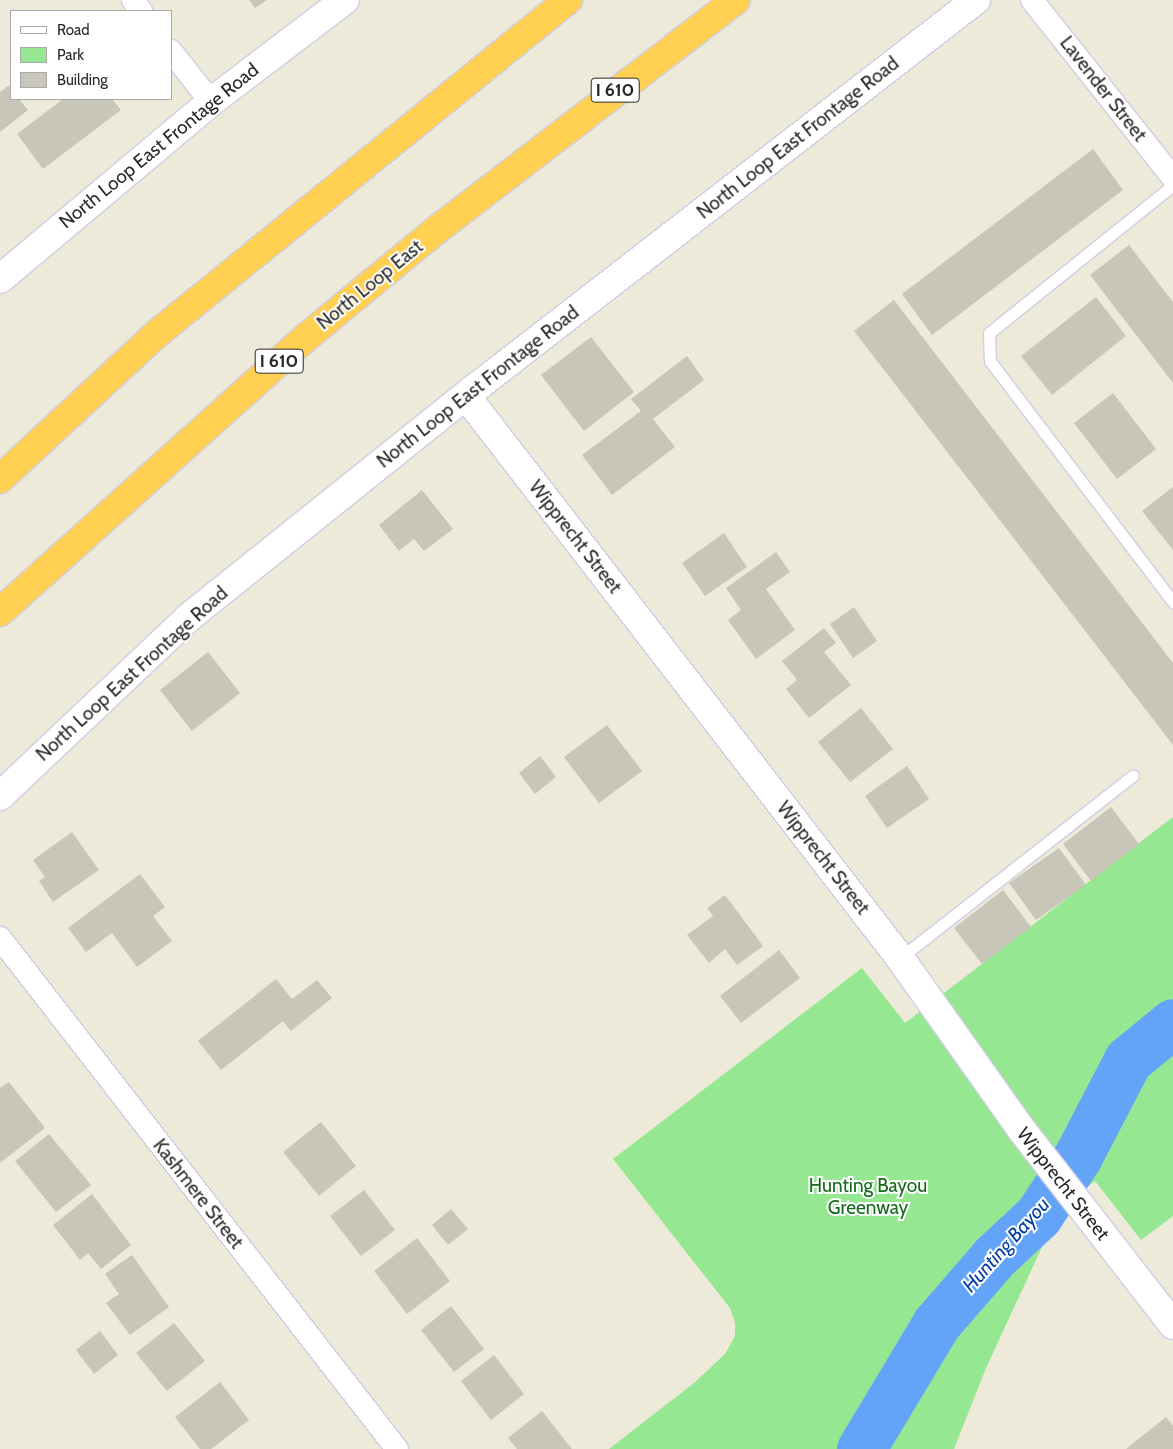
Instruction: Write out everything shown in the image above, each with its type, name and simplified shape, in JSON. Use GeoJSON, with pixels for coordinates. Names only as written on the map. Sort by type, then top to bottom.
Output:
{"type":"FeatureCollection","features":[{"type":"Feature","properties":{"kind":"highway"},"geometry":{"type":"LineString","coordinates":[[0,479],[166,326],[568,0]]}},
{"type":"Feature","properties":{"kind":"highway","name":"North Loop East"},"geometry":{"type":"LineString","coordinates":[[0,612],[309,335],[439,228],[736,0]]}},
{"type":"Feature","properties":{"kind":"main road","name":"North Loop East Frontage Road"},"geometry":{"type":"LineString","coordinates":[[0,278],[211,102],[345,0]]}},
{"type":"Feature","properties":{"kind":"main road","name":"North Loop East Frontage Road"},"geometry":{"type":"LineString","coordinates":[[0,796],[188,618],[466,396],[976,0]]}},
{"type":"Feature","properties":{"kind":"main road","name":"Wipprecht Street"},"geometry":{"type":"LineString","coordinates":[[466,396],[900,958],[1021,1129],[1173,1325]]}},
{"type":"Feature","properties":{"kind":"street","name":"Lavender Street"},"geometry":{"type":"LineString","coordinates":[[1032,0],[1173,178]]}},
{"type":"Feature","properties":{"kind":"street"},"geometry":{"type":"LineString","coordinates":[[172,51],[211,102]]}},
{"type":"Feature","properties":{"kind":"street","name":"Kashmere Street"},"geometry":{"type":"LineString","coordinates":[[0,938],[397,1449]]}},
{"type":"Feature","properties":{"kind":"lane"},"geometry":{"type":"LineString","coordinates":[[1173,185],[989,333],[990,361],[1173,602]]}},
{"type":"Feature","properties":{"kind":"lane"},"geometry":{"type":"LineString","coordinates":[[900,958],[1134,775]]}},
{"type":"Feature","properties":{"kind":"green space","name":"Hunting Bayou Greenway"},"geometry":{"type":"Polygon","coordinates":[[[1173,817],[1173,1216],[1141,1240],[1095,1181],[1060,1208],[986,1368],[954,1449],[609,1449],[694,1383],[725,1354],[735,1336],[735,1323],[730,1308],[613,1159],[862,968],[905,1023],[1173,817]]]}},
{"type":"Feature","properties":{"kind":"building"},"geometry":{"type":"Polygon","coordinates":[[[249,0],[267,0],[255,8],[249,0]]]}},
{"type":"Feature","properties":{"kind":"building"},"geometry":{"type":"Polygon","coordinates":[[[9,85],[10,100],[20,100],[28,110],[0,132],[0,92],[9,85]]]}},
{"type":"Feature","properties":{"kind":"building"},"geometry":{"type":"Polygon","coordinates":[[[62,100],[113,100],[121,110],[43,169],[17,134],[62,100]]]}},
{"type":"Feature","properties":{"kind":"building"},"geometry":{"type":"Polygon","coordinates":[[[1093,149],[1123,190],[932,335],[902,294],[1093,149]]]}},
{"type":"Feature","properties":{"kind":"building"},"geometry":{"type":"Polygon","coordinates":[[[1129,245],[1173,302],[1173,383],[1090,275],[1129,245]]]}},
{"type":"Feature","properties":{"kind":"building"},"geometry":{"type":"Polygon","coordinates":[[[1096,297],[1126,336],[1052,395],[1021,356],[1096,297]]]}},
{"type":"Feature","properties":{"kind":"building"},"geometry":{"type":"Polygon","coordinates":[[[894,300],[1173,663],[1173,745],[854,331],[894,300]]]}},
{"type":"Feature","properties":{"kind":"building"},"geometry":{"type":"Polygon","coordinates":[[[591,337],[634,392],[584,431],[541,375],[591,337]]]}},
{"type":"Feature","properties":{"kind":"building"},"geometry":{"type":"Polygon","coordinates":[[[687,356],[704,380],[653,419],[675,447],[612,495],[582,455],[641,411],[631,399],[687,356]]]}},
{"type":"Feature","properties":{"kind":"building"},"geometry":{"type":"Polygon","coordinates":[[[1113,393],[1156,449],[1117,479],[1074,423],[1113,393]]]}},
{"type":"Feature","properties":{"kind":"building"},"geometry":{"type":"Polygon","coordinates":[[[1173,487],[1173,550],[1142,511],[1173,487]]]}},
{"type":"Feature","properties":{"kind":"building"},"geometry":{"type":"Polygon","coordinates":[[[422,490],[453,529],[424,551],[414,539],[399,551],[379,525],[422,490]]]}},
{"type":"Feature","properties":{"kind":"building"},"geometry":{"type":"Polygon","coordinates":[[[724,533],[747,567],[705,596],[682,563],[724,533]]]}},
{"type":"Feature","properties":{"kind":"building"},"geometry":{"type":"Polygon","coordinates":[[[776,552],[790,572],[766,589],[795,630],[756,659],[728,620],[741,610],[726,588],[776,552]]]}},
{"type":"Feature","properties":{"kind":"building"},"geometry":{"type":"Polygon","coordinates":[[[854,607],[877,641],[853,658],[830,624],[854,607]]]}},
{"type":"Feature","properties":{"kind":"building"},"geometry":{"type":"Polygon","coordinates":[[[824,628],[836,643],[824,652],[851,685],[809,718],[786,689],[797,680],[782,661],[824,628]]]}},
{"type":"Feature","properties":{"kind":"building"},"geometry":{"type":"Polygon","coordinates":[[[208,652],[240,693],[192,731],[160,690],[208,652]]]}},
{"type":"Feature","properties":{"kind":"building"},"geometry":{"type":"Polygon","coordinates":[[[861,708],[893,749],[850,782],[818,742],[861,708]]]}},
{"type":"Feature","properties":{"kind":"building"},"geometry":{"type":"Polygon","coordinates":[[[607,725],[642,771],[599,803],[564,757],[607,725]]]}},
{"type":"Feature","properties":{"kind":"building"},"geometry":{"type":"Polygon","coordinates":[[[540,756],[556,777],[535,794],[519,773],[540,756]]]}},
{"type":"Feature","properties":{"kind":"building"},"geometry":{"type":"Polygon","coordinates":[[[907,766],[929,799],[887,828],[865,796],[907,766]]]}},
{"type":"Feature","properties":{"kind":"building"},"geometry":{"type":"Polygon","coordinates":[[[1111,807],[1139,844],[1091,881],[1063,844],[1111,807]]]}},
{"type":"Feature","properties":{"kind":"building"},"geometry":{"type":"Polygon","coordinates":[[[72,832],[99,870],[53,902],[39,881],[45,877],[33,860],[72,832]]]}},
{"type":"Feature","properties":{"kind":"building"},"geometry":{"type":"Polygon","coordinates":[[[1059,848],[1086,885],[1036,920],[1009,883],[1059,848]]]}},
{"type":"Feature","properties":{"kind":"building"},"geometry":{"type":"Polygon","coordinates":[[[140,874],[165,907],[153,916],[172,941],[137,967],[112,933],[86,952],[68,928],[140,874]]]}},
{"type":"Feature","properties":{"kind":"building"},"geometry":{"type":"Polygon","coordinates":[[[1003,890],[1031,927],[982,964],[954,928],[1003,890]]]}},
{"type":"Feature","properties":{"kind":"building"},"geometry":{"type":"Polygon","coordinates":[[[725,895],[763,946],[737,965],[725,949],[709,963],[687,935],[713,916],[707,908],[725,895]]]}},
{"type":"Feature","properties":{"kind":"building"},"geometry":{"type":"Polygon","coordinates":[[[779,950],[800,978],[741,1023],[720,996],[779,950]]]}},
{"type":"Feature","properties":{"kind":"building"},"geometry":{"type":"Polygon","coordinates":[[[276,979],[292,999],[317,980],[332,998],[291,1031],[283,1021],[221,1070],[198,1041],[276,979]]]}},
{"type":"Feature","properties":{"kind":"building"},"geometry":{"type":"Polygon","coordinates":[[[9,1082],[45,1128],[0,1163],[0,1088],[9,1082]]]}},
{"type":"Feature","properties":{"kind":"building"},"geometry":{"type":"Polygon","coordinates":[[[321,1122],[356,1166],[319,1196],[283,1152],[321,1122]]]}},
{"type":"Feature","properties":{"kind":"building"},"geometry":{"type":"Polygon","coordinates":[[[49,1134],[91,1185],[56,1212],[15,1161],[49,1134]]]}},
{"type":"Feature","properties":{"kind":"building"},"geometry":{"type":"Polygon","coordinates":[[[364,1190],[395,1230],[361,1256],[330,1216],[364,1190]]]}},
{"type":"Feature","properties":{"kind":"building"},"geometry":{"type":"Polygon","coordinates":[[[92,1194],[131,1245],[101,1269],[88,1253],[80,1260],[53,1225],[92,1194]]]}},
{"type":"Feature","properties":{"kind":"building"},"geometry":{"type":"Polygon","coordinates":[[[451,1209],[468,1229],[448,1245],[432,1225],[451,1209]]]}},
{"type":"Feature","properties":{"kind":"building"},"geometry":{"type":"Polygon","coordinates":[[[417,1238],[450,1281],[407,1314],[374,1271],[417,1238]]]}},
{"type":"Feature","properties":{"kind":"building"},"geometry":{"type":"Polygon","coordinates":[[[132,1255],[169,1307],[130,1335],[106,1303],[119,1294],[105,1274],[132,1255]]]}},
{"type":"Feature","properties":{"kind":"building"},"geometry":{"type":"Polygon","coordinates":[[[451,1306],[484,1349],[454,1372],[421,1330],[451,1306]]]}},
{"type":"Feature","properties":{"kind":"building"},"geometry":{"type":"Polygon","coordinates":[[[174,1323],[205,1361],[167,1391],[136,1353],[174,1323]]]}},
{"type":"Feature","properties":{"kind":"building"},"geometry":{"type":"Polygon","coordinates":[[[100,1331],[118,1355],[94,1374],[76,1350],[100,1331]]]}},
{"type":"Feature","properties":{"kind":"building"},"geometry":{"type":"Polygon","coordinates":[[[494,1355],[524,1394],[491,1420],[461,1381],[494,1355]]]}},
{"type":"Feature","properties":{"kind":"building"},"geometry":{"type":"Polygon","coordinates":[[[220,1382],[249,1420],[211,1449],[200,1449],[175,1417],[220,1382]]]}},
{"type":"Feature","properties":{"kind":"building"},"geometry":{"type":"Polygon","coordinates":[[[542,1411],[572,1449],[517,1449],[508,1438],[542,1411]]]}},
{"type":"Feature","properties":{"kind":"building"},"geometry":{"type":"Polygon","coordinates":[[[1166,1417],[1173,1426],[1173,1449],[1126,1449],[1166,1417]]]}},
{"type":"Feature","properties":{"kind":"waterway","name":"Hunting Bayou"},"geometry":{"type":"LineString","coordinates":[[861,1449],[936,1324],[994,1257],[1038,1216],[1078,1156],[1128,1060],[1173,1023]]}}]}
